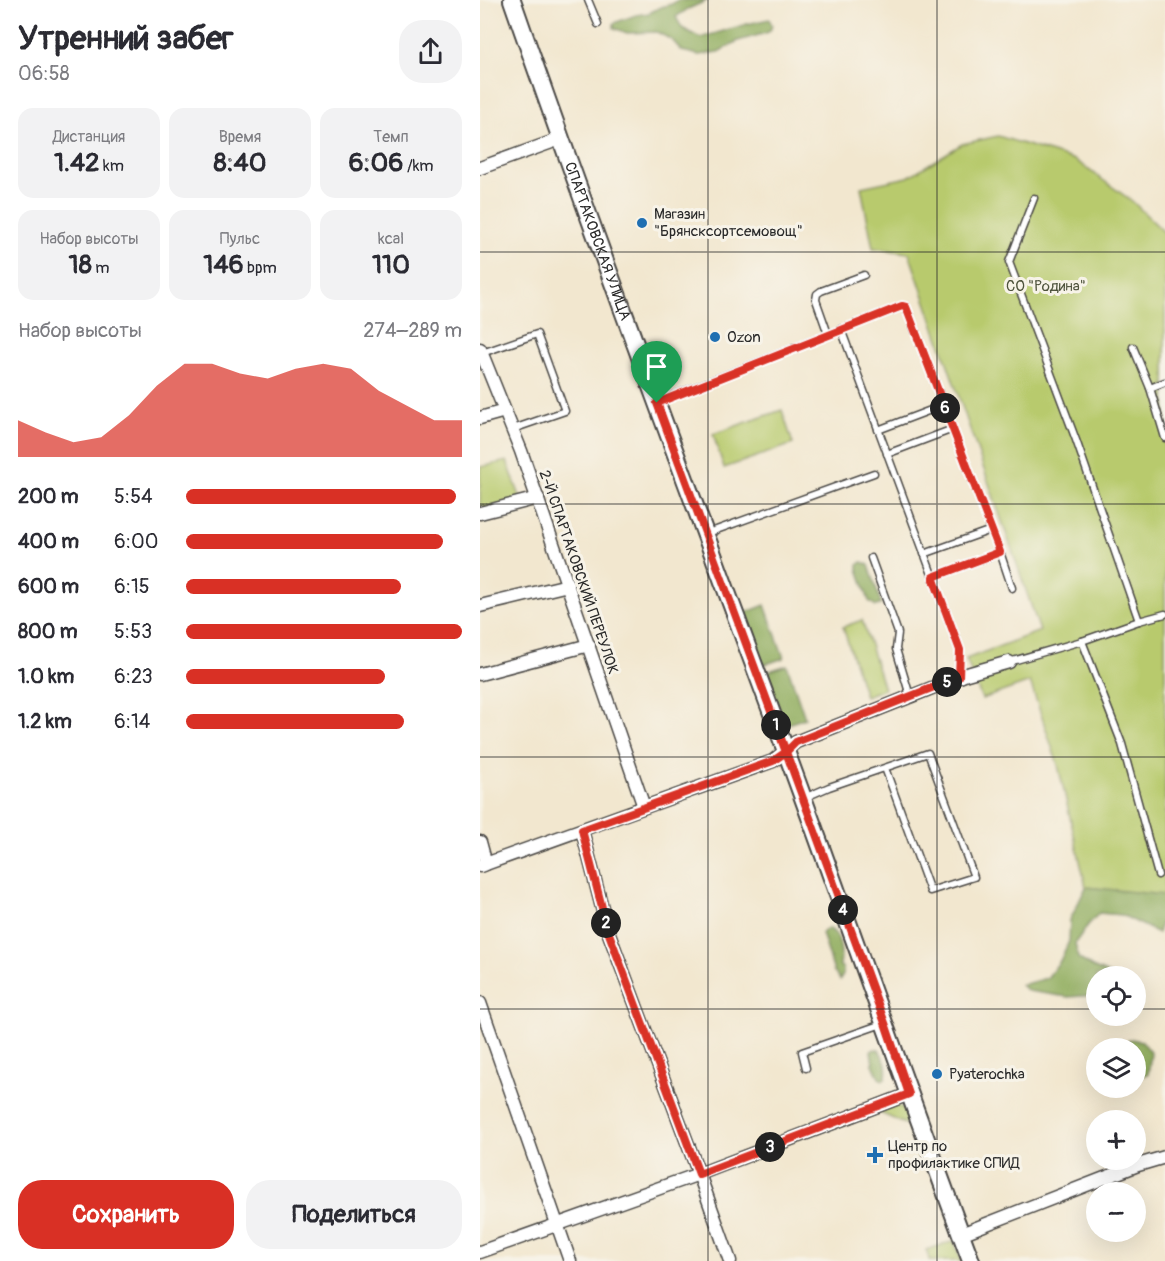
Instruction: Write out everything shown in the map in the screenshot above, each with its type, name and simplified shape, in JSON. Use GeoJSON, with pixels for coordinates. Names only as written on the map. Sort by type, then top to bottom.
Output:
{"type":"FeatureCollection","features":[{"type":"Feature","properties":{"kind":"street","name":"СПАРТАКОВСКАЯ УЛИЦА"},"geometry":{"type":"LineString","coordinates":[[512,0],[560,139],[971,1261]]}},
{"type":"Feature","properties":{"kind":"street"},"geometry":{"type":"LineString","coordinates":[[480,168],[560,139]]}},
{"type":"Feature","properties":{"kind":"street","name":"2-Й СПАРТАКОВСКИЙ ПЕРЕУЛОК"},"geometry":{"type":"LineString","coordinates":[[481,351],[538,498],[644,807]]}},
{"type":"Feature","properties":{"kind":"street"},"geometry":{"type":"LineString","coordinates":[[480,418],[506,411]]}},
{"type":"Feature","properties":{"kind":"street"},"geometry":{"type":"LineString","coordinates":[[480,513],[538,498]]}},
{"type":"Feature","properties":{"kind":"street"},"geometry":{"type":"LineString","coordinates":[[480,606],[568,585]]}},
{"type":"Feature","properties":{"kind":"street"},"geometry":{"type":"LineString","coordinates":[[480,674],[589,645]]}},
{"type":"Feature","properties":{"kind":"street"},"geometry":{"type":"LineString","coordinates":[[480,842],[483,865],[773,761],[796,742],[959,677],[1009,662]]}},
{"type":"Feature","properties":{"kind":"street"},"geometry":{"type":"LineString","coordinates":[[582,830],[608,931],[730,1261]]}},
{"type":"Feature","properties":{"kind":"street"},"geometry":{"type":"LineString","coordinates":[[480,1003],[570,1261]]}},
{"type":"Feature","properties":{"kind":"street"},"geometry":{"type":"LineString","coordinates":[[480,1252],[699,1174],[909,1094]]}},
{"type":"Feature","properties":{"kind":"street"},"geometry":{"type":"LineString","coordinates":[[961,1234],[1165,1157]]}},
{"type":"Feature","properties":{"kind":"lane"},"geometry":{"type":"LineString","coordinates":[[588,0],[598,24]]}},
{"type":"Feature","properties":{"kind":"lane"},"geometry":{"type":"LineString","coordinates":[[1034,198],[1009,262],[1076,440],[1139,621]]}},
{"type":"Feature","properties":{"kind":"lane"},"geometry":{"type":"LineString","coordinates":[[828,334],[816,300],[817,294],[864,275]]}},
{"type":"Feature","properties":{"kind":"lane"},"geometry":{"type":"LineString","coordinates":[[657,403],[828,334],[902,306],[906,307],[1012,588]]}},
{"type":"Feature","properties":{"kind":"lane"},"geometry":{"type":"LineString","coordinates":[[842,329],[960,650],[959,677]]}},
{"type":"Feature","properties":{"kind":"lane"},"geometry":{"type":"LineString","coordinates":[[481,351],[537,334],[565,411],[513,429]]}},
{"type":"Feature","properties":{"kind":"lane"},"geometry":{"type":"LineString","coordinates":[[1133,347],[1150,388],[1165,438]]}},
{"type":"Feature","properties":{"kind":"lane"},"geometry":{"type":"LineString","coordinates":[[1150,388],[1165,382]]}},
{"type":"Feature","properties":{"kind":"lane"},"geometry":{"type":"LineString","coordinates":[[878,430],[944,405]]}},
{"type":"Feature","properties":{"kind":"lane"},"geometry":{"type":"LineString","coordinates":[[887,454],[953,429]]}},
{"type":"Feature","properties":{"kind":"lane"},"geometry":{"type":"LineString","coordinates":[[705,534],[874,473]]}},
{"type":"Feature","properties":{"kind":"lane"},"geometry":{"type":"LineString","coordinates":[[924,554],[991,530]]}},
{"type":"Feature","properties":{"kind":"lane"},"geometry":{"type":"LineString","coordinates":[[933,577],[1000,552]]}},
{"type":"Feature","properties":{"kind":"lane"},"geometry":{"type":"LineString","coordinates":[[871,558],[898,633],[896,649],[910,697]]}},
{"type":"Feature","properties":{"kind":"lane"},"geometry":{"type":"LineString","coordinates":[[1009,662],[1165,614]]}},
{"type":"Feature","properties":{"kind":"lane"},"geometry":{"type":"LineString","coordinates":[[1082,641],[1122,744],[1158,875]]}},
{"type":"Feature","properties":{"kind":"lane"},"geometry":{"type":"LineString","coordinates":[[803,798],[829,787],[928,753],[974,877],[930,891],[885,768]]}},
{"type":"Feature","properties":{"kind":"lane"},"geometry":{"type":"LineString","coordinates":[[806,1068],[802,1052],[885,1023]]}},
{"type":"Feature","properties":{"kind":"green space"},"geometry":{"type":"Polygon","coordinates":[[[678,0],[708,0],[676,17],[682,28],[700,38],[769,19],[772,25],[770,31],[766,33],[738,41],[718,52],[699,55],[682,51],[672,40],[657,32],[627,33],[614,28],[614,23],[649,13],[678,0]]]}},
{"type":"Feature","properties":{"kind":"green space","name":"СО \"Родина\""},"geometry":{"type":"Polygon","coordinates":[[[998,136],[1075,160],[1132,201],[1165,233],[1165,896],[1086,887],[1058,765],[1030,682],[982,699],[966,659],[1040,631],[909,253],[873,248],[861,187],[908,177],[962,144],[998,136]]]}},
{"type":"Feature","properties":{"kind":"green space"},"geometry":{"type":"Polygon","coordinates":[[[782,410],[793,444],[724,468],[713,434],[782,410]]]}},
{"type":"Feature","properties":{"kind":"green space"},"geometry":{"type":"Polygon","coordinates":[[[507,461],[524,507],[480,518],[480,467],[507,461]]]}},
{"type":"Feature","properties":{"kind":"green space"},"geometry":{"type":"Polygon","coordinates":[[[862,562],[869,565],[880,605],[876,606],[869,601],[858,569],[858,565],[862,562]]]}},
{"type":"Feature","properties":{"kind":"green space"},"geometry":{"type":"Polygon","coordinates":[[[765,605],[784,658],[763,665],[745,613],[765,605]]]}},
{"type":"Feature","properties":{"kind":"green space"},"geometry":{"type":"Polygon","coordinates":[[[862,620],[884,689],[865,696],[843,627],[862,620]]]}},
{"type":"Feature","properties":{"kind":"green space"},"geometry":{"type":"Polygon","coordinates":[[[787,665],[805,718],[785,725],[766,672],[787,665]]]}},
{"type":"Feature","properties":{"kind":"green space"},"geometry":{"type":"Polygon","coordinates":[[[1086,887],[1164,895],[1165,898],[1163,918],[1158,933],[1122,915],[1099,913],[1088,925],[1075,943],[1078,958],[1090,966],[1086,966],[1086,996],[1068,997],[1028,991],[1021,985],[1047,978],[1060,961],[1069,941],[1070,920],[1086,887]]]}},
{"type":"Feature","properties":{"kind":"green space"},"geometry":{"type":"Polygon","coordinates":[[[828,928],[836,935],[840,944],[840,966],[843,968],[843,975],[840,980],[834,972],[822,933],[828,928]]]}},
{"type":"Feature","properties":{"kind":"green space"},"geometry":{"type":"Polygon","coordinates":[[[1146,1046],[1151,1053],[1146,1075],[1146,1046]]]}},
{"type":"Feature","properties":{"kind":"green space"},"geometry":{"type":"Polygon","coordinates":[[[879,1050],[886,1064],[887,1072],[883,1080],[879,1078],[873,1064],[871,1051],[879,1050]]]}},
{"type":"Feature","properties":{"kind":"green space"},"geometry":{"type":"Polygon","coordinates":[[[896,1105],[907,1111],[914,1128],[878,1112],[896,1105]]]}},
{"type":"Feature","properties":{"kind":"green space"},"geometry":{"type":"Polygon","coordinates":[[[954,1241],[961,1261],[930,1261],[926,1250],[954,1241]]]}},
{"type":"Feature","properties":{"kind":"place","name":"Магазин \"Брянсксортсемовощ\""},"geometry":{"type":"Point","coordinates":[642,223]}},
{"type":"Feature","properties":{"kind":"place","name":"Ozon"},"geometry":{"type":"Point","coordinates":[715,337]}},
{"type":"Feature","properties":{"kind":"place","name":"Pyaterochka"},"geometry":{"type":"Point","coordinates":[937,1074]}},
{"type":"Feature","properties":{"kind":"place","name":"Центр по профилактике СПИД"},"geometry":{"type":"Point","coordinates":[875,1155]}},
{"type":"Feature","properties":{"kind":"route"},"geometry":{"type":"LineString","coordinates":[[657,403],[786,752],[773,761],[582,830],[608,931],[699,1174],[909,1094],[786,752],[796,742],[959,677],[960,650],[933,577],[1000,552],[906,307],[902,306],[842,329],[657,403]]}}]}
